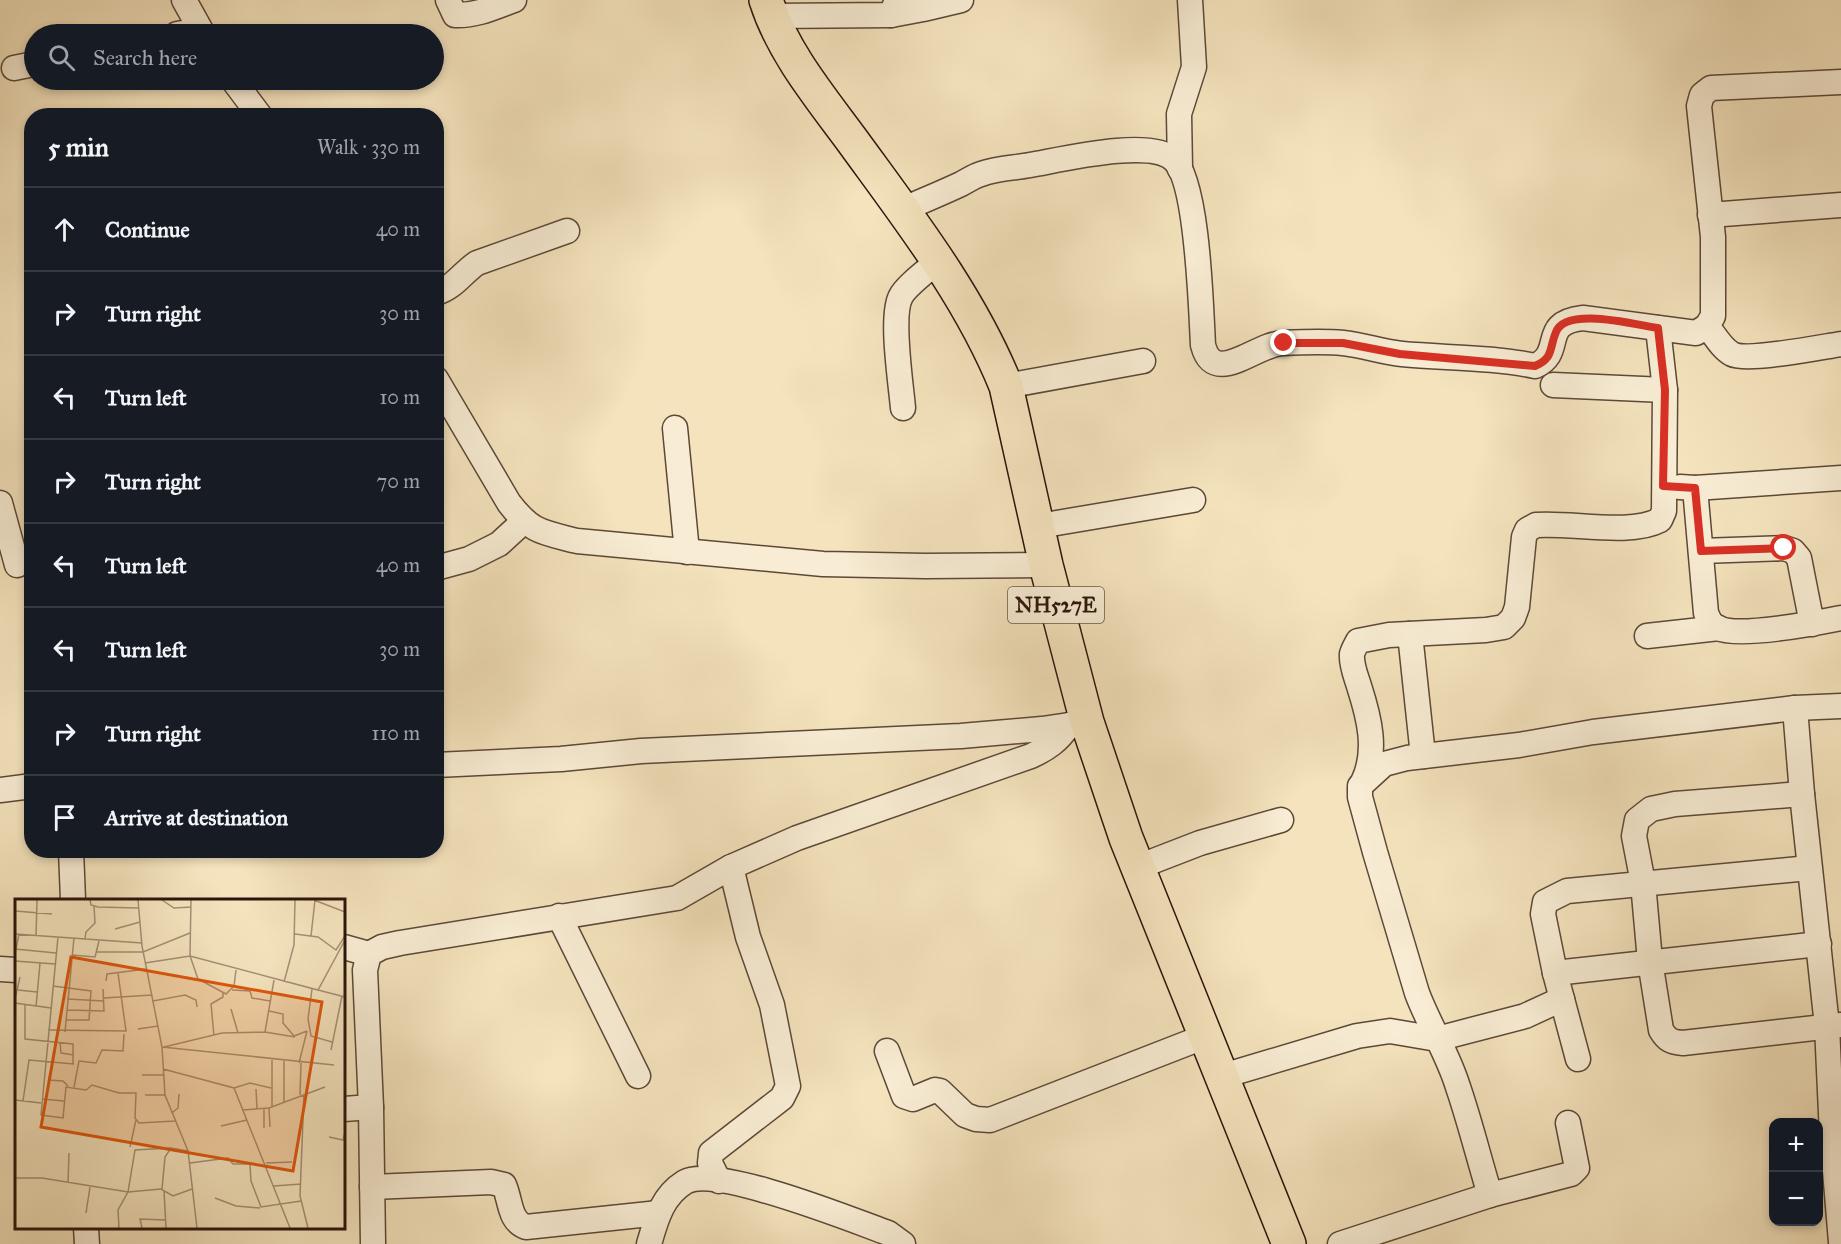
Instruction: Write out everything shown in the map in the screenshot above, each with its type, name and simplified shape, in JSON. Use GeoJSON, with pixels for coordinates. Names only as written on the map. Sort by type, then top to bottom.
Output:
{"type":"FeatureCollection","features":[{"type":"Feature","properties":{"kind":"highway","name":"NH527E"},"geometry":{"type":"LineString","coordinates":[[768,8],[804,75],[938,261],[982,332],[1006,386],[1038,526],[1078,724],[1223,1076],[1289,1244]]}},
{"type":"Feature","properties":{"kind":"street"},"geometry":{"type":"LineString","coordinates":[[184,0],[191,24]]}},
{"type":"Feature","properties":{"kind":"street"},"geometry":{"type":"LineString","coordinates":[[448,0],[455,15],[465,16],[514,0]]}},
{"type":"Feature","properties":{"kind":"street"},"geometry":{"type":"LineString","coordinates":[[768,8],[933,7],[961,0]]}},
{"type":"Feature","properties":{"kind":"street"},"geometry":{"type":"LineString","coordinates":[[1180,169],[1179,114],[1194,67],[1190,0]]}},
{"type":"Feature","properties":{"kind":"street"},"geometry":{"type":"LineString","coordinates":[[902,210],[979,174],[1072,156],[1153,151],[1172,158],[1180,169],[1186,184],[1198,257],[1203,345],[1206,357],[1213,364],[1223,365],[1272,344],[1336,342],[1400,354],[1535,366],[1544,362],[1550,353],[1556,330],[1570,319],[1583,318],[1696,333],[1707,326],[1713,316],[1713,237],[1700,128],[1699,106],[1702,95],[1711,88],[1841,82]]}},
{"type":"Feature","properties":{"kind":"street"},"geometry":{"type":"LineString","coordinates":[[240,90],[254,108]]}},
{"type":"Feature","properties":{"kind":"street"},"geometry":{"type":"LineString","coordinates":[[1710,215],[1841,205]]}},
{"type":"Feature","properties":{"kind":"street"},"geometry":{"type":"LineString","coordinates":[[444,288],[456,283],[468,269],[477,263],[567,231]]}},
{"type":"Feature","properties":{"kind":"street"},"geometry":{"type":"LineString","coordinates":[[903,408],[896,320],[897,305],[902,294],[938,261]]}},
{"type":"Feature","properties":{"kind":"street"},"geometry":{"type":"LineString","coordinates":[[1707,326],[1730,353],[1737,356],[1764,355],[1841,345]]}},
{"type":"Feature","properties":{"kind":"street"},"geometry":{"type":"LineString","coordinates":[[1490,1195],[1458,1087],[1417,993],[1360,796],[1360,786],[1370,768],[1371,746],[1367,711],[1353,664],[1352,652],[1358,641],[1372,637],[1504,627],[1513,618],[1517,607],[1524,537],[1527,530],[1536,525],[1631,527],[1651,525],[1660,520],[1664,511],[1665,390],[1658,328]]}},
{"type":"Feature","properties":{"kind":"street"},"geometry":{"type":"LineString","coordinates":[[1006,386],[1143,361]]}},
{"type":"Feature","properties":{"kind":"street"},"geometry":{"type":"LineString","coordinates":[[1553,385],[1665,390]]}},
{"type":"Feature","properties":{"kind":"street"},"geometry":{"type":"LineString","coordinates":[[444,393],[509,503],[523,522],[540,532],[577,541],[823,564],[1046,565]]}},
{"type":"Feature","properties":{"kind":"street"},"geometry":{"type":"LineString","coordinates":[[675,428],[687,552]]}},
{"type":"Feature","properties":{"kind":"street"},"geometry":{"type":"LineString","coordinates":[[1663,486],[1695,488],[1841,478]]}},
{"type":"Feature","properties":{"kind":"street"},"geometry":{"type":"LineString","coordinates":[[1695,488],[1706,613],[1710,622],[1719,628]]}},
{"type":"Feature","properties":{"kind":"street"},"geometry":{"type":"LineString","coordinates":[[1038,526],[1194,500]]}},
{"type":"Feature","properties":{"kind":"street"},"geometry":{"type":"LineString","coordinates":[[0,503],[16,566]]}},
{"type":"Feature","properties":{"kind":"street"},"geometry":{"type":"LineString","coordinates":[[444,566],[469,559],[499,544],[523,522]]}},
{"type":"Feature","properties":{"kind":"street"},"geometry":{"type":"LineString","coordinates":[[1701,551],[1784,548],[1793,551],[1799,558],[1812,624]]}},
{"type":"Feature","properties":{"kind":"street"},"geometry":{"type":"LineString","coordinates":[[1647,636],[1719,628],[1756,630],[1812,624],[1841,618]]}},
{"type":"Feature","properties":{"kind":"street"},"geometry":{"type":"LineString","coordinates":[[1410,634],[1423,756]]}},
{"type":"Feature","properties":{"kind":"street"},"geometry":{"type":"LineString","coordinates":[[1360,786],[1384,764],[1407,758],[1519,745],[1593,732],[1795,708],[1841,706]]}},
{"type":"Feature","properties":{"kind":"street"},"geometry":{"type":"LineString","coordinates":[[1795,708],[1809,868],[1819,944],[1834,1026],[1832,1135],[1841,1242]]}},
{"type":"Feature","properties":{"kind":"street"},"geometry":{"type":"LineString","coordinates":[[444,765],[561,759],[641,751],[961,736],[1078,724]]}},
{"type":"Feature","properties":{"kind":"street"},"geometry":{"type":"LineString","coordinates":[[345,947],[369,954],[391,945],[559,915],[677,898],[731,867],[797,838],[1031,756],[1050,747],[1078,724]]}},
{"type":"Feature","properties":{"kind":"street"},"geometry":{"type":"LineString","coordinates":[[0,790],[24,787]]}},
{"type":"Feature","properties":{"kind":"street"},"geometry":{"type":"LineString","coordinates":[[1802,794],[1675,804],[1651,809],[1637,820],[1634,836],[1643,883],[1650,961],[1661,1030],[1667,1039],[1673,1042],[1683,1043],[1834,1026]]}},
{"type":"Feature","properties":{"kind":"street"},"geometry":{"type":"LineString","coordinates":[[1138,867],[1200,843],[1281,820]]}},
{"type":"Feature","properties":{"kind":"street"},"geometry":{"type":"LineString","coordinates":[[71,858],[73,899]]}},
{"type":"Feature","properties":{"kind":"street"},"geometry":{"type":"LineString","coordinates":[[718,1181],[710,1163],[711,1153],[782,1098],[788,1086],[772,1005],[748,937],[731,867]]}},
{"type":"Feature","properties":{"kind":"street"},"geometry":{"type":"LineString","coordinates":[[1578,1059],[1555,973],[1543,914],[1545,902],[1567,891],[1809,868]]}},
{"type":"Feature","properties":{"kind":"street"},"geometry":{"type":"LineString","coordinates":[[559,915],[638,1076]]}},
{"type":"Feature","properties":{"kind":"street"},"geometry":{"type":"LineString","coordinates":[[1555,973],[1819,944]]}},
{"type":"Feature","properties":{"kind":"street"},"geometry":{"type":"LineString","coordinates":[[369,954],[365,970],[371,1107],[373,1244]]}},
{"type":"Feature","properties":{"kind":"street"},"geometry":{"type":"LineString","coordinates":[[0,969],[15,970]]}},
{"type":"Feature","properties":{"kind":"street"},"geometry":{"type":"LineString","coordinates":[[1223,1076],[1357,1036],[1390,1031],[1437,1039],[1525,1016],[1562,999]]}},
{"type":"Feature","properties":{"kind":"street"},"geometry":{"type":"LineString","coordinates":[[887,1051],[904,1096],[913,1099],[935,1090],[940,1091],[965,1115],[975,1119],[990,1120],[1206,1036]]}},
{"type":"Feature","properties":{"kind":"street"},"geometry":{"type":"LineString","coordinates":[[345,1109],[371,1107]]}},
{"type":"Feature","properties":{"kind":"street"},"geometry":{"type":"LineString","coordinates":[[1340,1244],[1490,1195],[1570,1174],[1577,1168],[1568,1123]]}},
{"type":"Feature","properties":{"kind":"street"},"geometry":{"type":"LineString","coordinates":[[649,1244],[658,1213],[668,1197],[684,1183],[696,1178],[770,1190],[888,1233],[903,1244]]}},
{"type":"Feature","properties":{"kind":"street"},"geometry":{"type":"LineString","coordinates":[[372,1187],[491,1182],[504,1185],[514,1218],[518,1224],[526,1227],[658,1213]]}},
{"type":"Feature","properties":{"kind":"street"},"geometry":{"type":"LineString","coordinates":[[86,1229],[87,1244]]}},
{"type":"Feature","properties":{"kind":"route"},"geometry":{"type":"LineString","coordinates":[[1284,343],[1343,343],[1400,354],[1535,366],[1544,362],[1550,353],[1556,330],[1570,319],[1583,318],[1658,328],[1665,390],[1663,486],[1695,488],[1701,551],[1784,548]]}}]}
